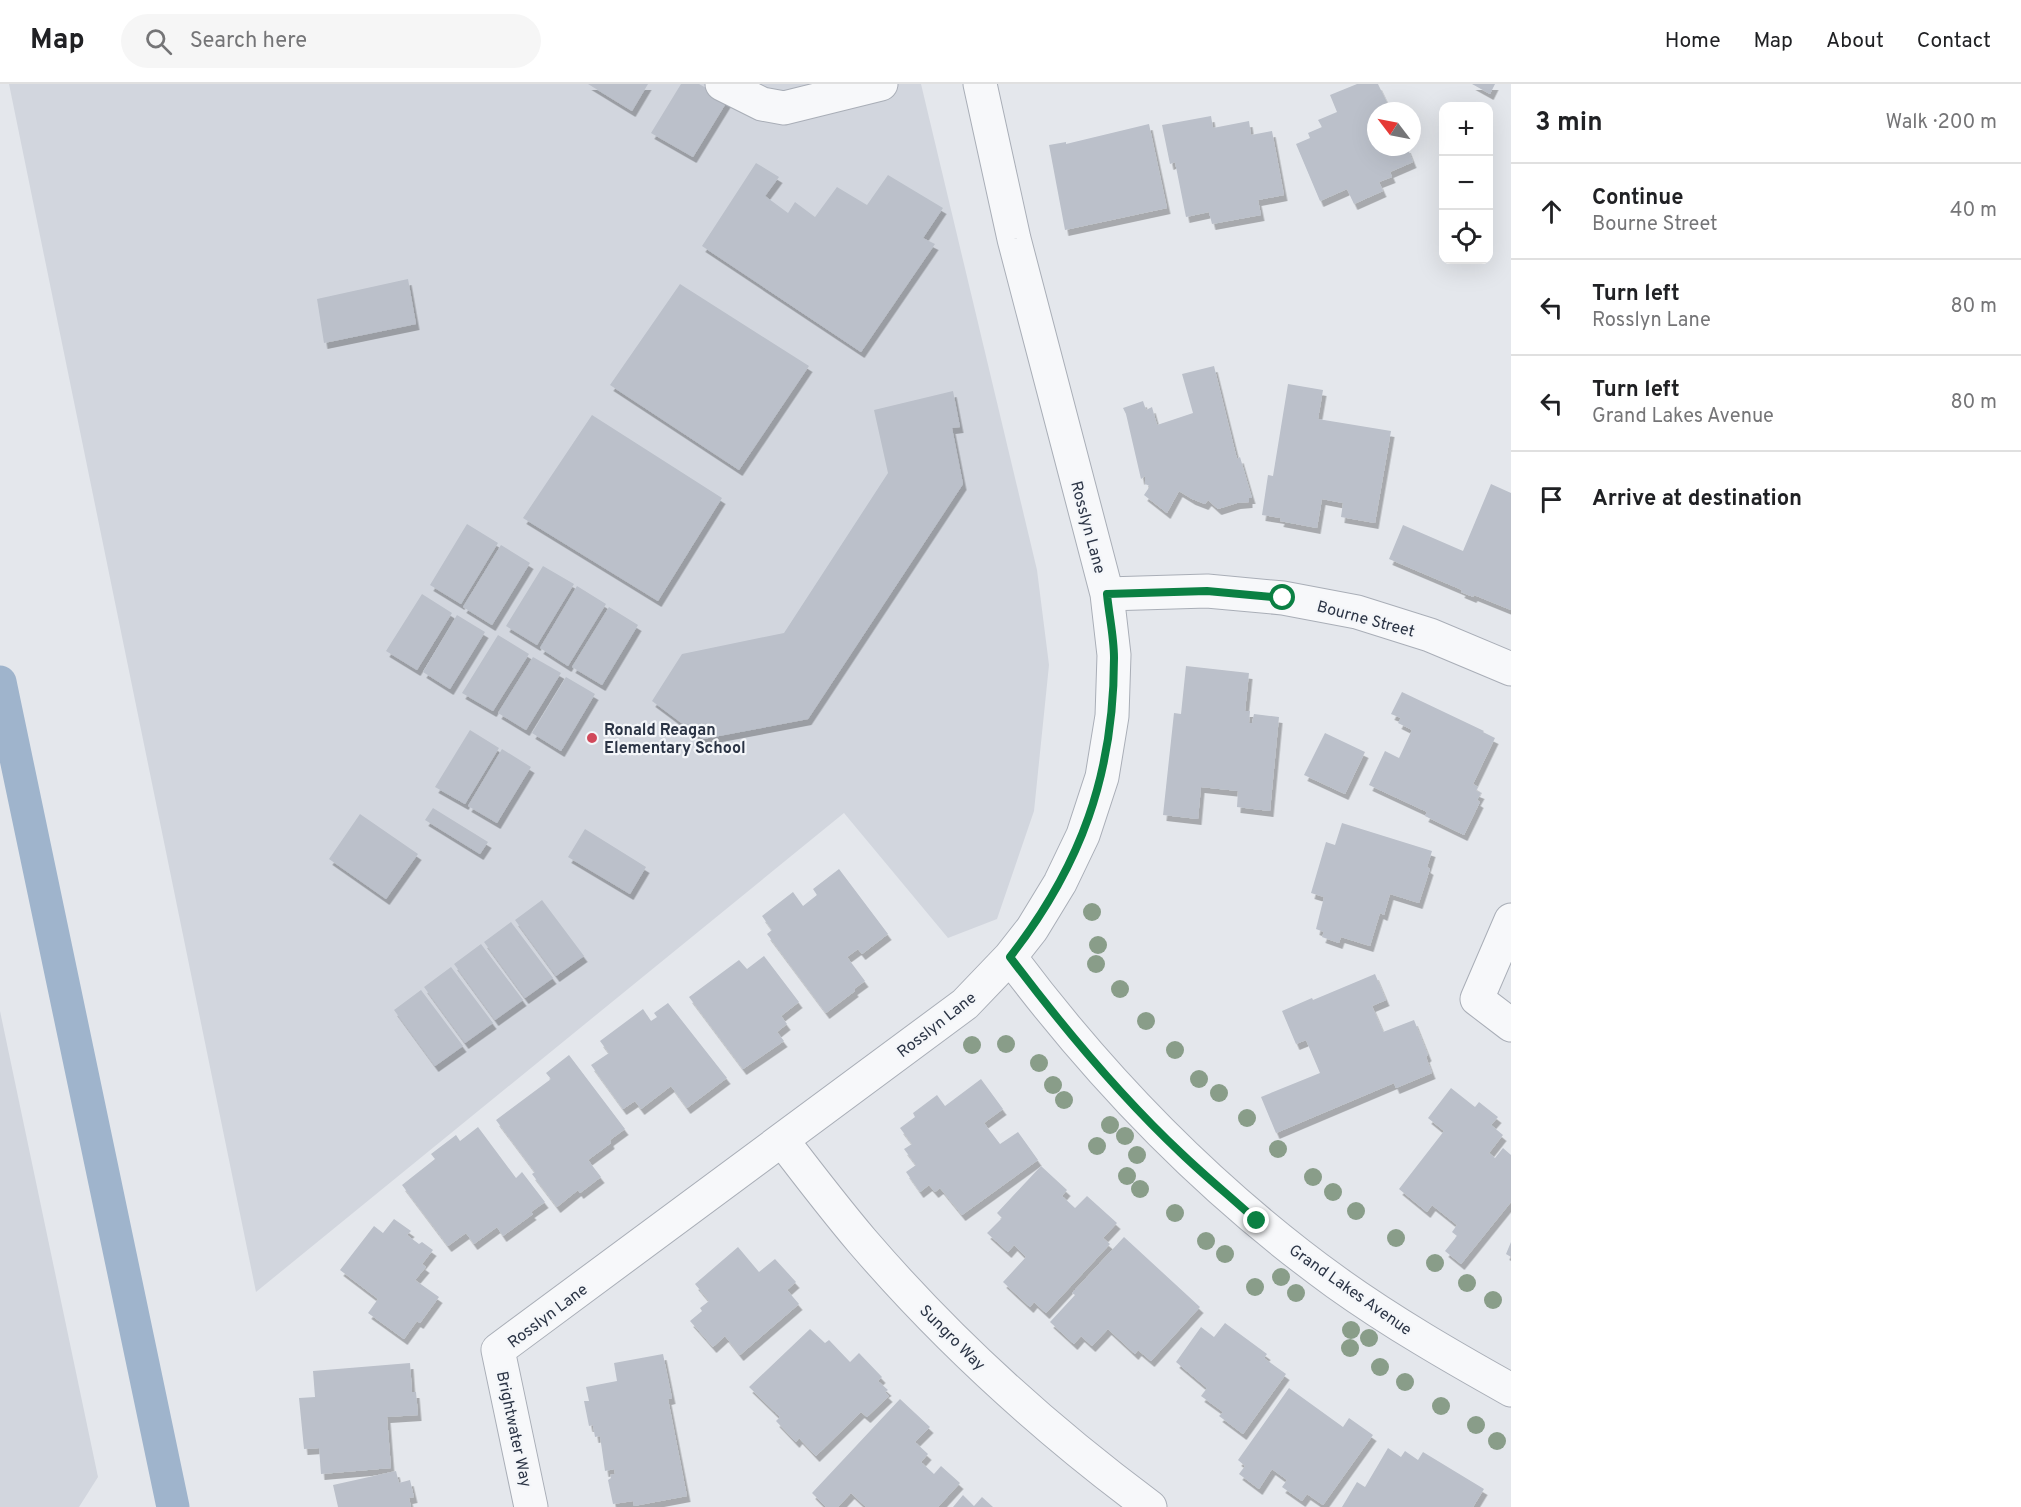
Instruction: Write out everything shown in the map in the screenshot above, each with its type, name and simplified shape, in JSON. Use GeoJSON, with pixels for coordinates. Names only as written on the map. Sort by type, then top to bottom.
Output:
{"type":"FeatureCollection","features":[{"type":"Feature","properties":{"kind":"street"},"geometry":{"type":"LineString","coordinates":[[722,84],[762,104],[784,108],[881,84]]}},
{"type":"Feature","properties":{"kind":"street","name":"Rosslyn Lane"},"geometry":{"type":"LineString","coordinates":[[498,1350],[964,1004],[1010,957],[1032,929],[1060,883],[1083,835],[1102,777],[1112,716],[1114,655],[1107,594],[1014,239],[980,84]]}},
{"type":"Feature","properties":{"kind":"street","name":"Bourne Street"},"geometry":{"type":"LineString","coordinates":[[1107,594],[1207,591],[1283,598],[1357,612],[1419,632],[1511,669]]}},
{"type":"Feature","properties":{"kind":"street"},"geometry":{"type":"LineString","coordinates":[[1511,920],[1477,999],[1511,1025]]}},
{"type":"Feature","properties":{"kind":"street","name":"Grand Lakes Avenue"},"geometry":{"type":"LineString","coordinates":[[1010,957],[1044,1002],[1110,1080],[1181,1153],[1257,1221],[1337,1283],[1422,1340],[1511,1390]]}},
{"type":"Feature","properties":{"kind":"street","name":"Sungro Way"},"geometry":{"type":"LineString","coordinates":[[782,1140],[862,1241],[945,1330],[1011,1394],[1104,1473],[1149,1507]]}},
{"type":"Feature","properties":{"kind":"street","name":"Brightwater Way"},"geometry":{"type":"LineString","coordinates":[[498,1350],[531,1507]]}},
{"type":"Feature","properties":{"kind":"shaded area","name":"Ronald Reagan Elementary School"},"geometry":{"type":"Polygon","coordinates":[[[9,84],[921,84],[1037,570],[1049,665],[1034,811],[997,919],[948,938],[844,813],[256,1292],[9,84]]]}},
{"type":"Feature","properties":{"kind":"shaded area"},"geometry":{"type":"Polygon","coordinates":[[[0,1011],[98,1477],[79,1507],[0,1507],[0,1011]]]}},
{"type":"Feature","properties":{"kind":"building"},"geometry":{"type":"Polygon","coordinates":[[[588,84],[648,84],[632,111],[588,84]]]}},
{"type":"Feature","properties":{"kind":"building"},"geometry":{"type":"Polygon","coordinates":[[[681,84],[699,84],[728,100],[693,157],[651,133],[681,84]]]}},
{"type":"Feature","properties":{"kind":"building"},"geometry":{"type":"Polygon","coordinates":[[[1357,84],[1378,84],[1387,102],[1367,102],[1367,156],[1411,156],[1413,162],[1390,172],[1392,177],[1379,182],[1383,191],[1354,204],[1347,189],[1320,201],[1296,144],[1310,138],[1308,133],[1322,127],[1318,120],[1337,112],[1330,95],[1357,84]]]}},
{"type":"Feature","properties":{"kind":"building"},"geometry":{"type":"Polygon","coordinates":[[[1472,84],[1495,84],[1490,94],[1472,84]]]}},
{"type":"Feature","properties":{"kind":"building"},"geometry":{"type":"Polygon","coordinates":[[[1211,116],[1213,128],[1249,121],[1251,135],[1272,131],[1284,195],[1258,200],[1261,215],[1212,224],[1209,212],[1186,217],[1175,162],[1170,164],[1162,125],[1211,116]]]}},
{"type":"Feature","properties":{"kind":"building"},"geometry":{"type":"Polygon","coordinates":[[[1149,124],[1167,208],[1065,230],[1049,145],[1066,142],[1066,144],[1149,124]]]}},
{"type":"Feature","properties":{"kind":"building"},"geometry":{"type":"Polygon","coordinates":[[[756,163],[779,177],[765,196],[788,213],[795,202],[815,217],[837,187],[867,205],[888,175],[943,208],[923,238],[935,244],[861,352],[702,246],[756,163]]]}},
{"type":"Feature","properties":{"kind":"building"},"geometry":{"type":"Polygon","coordinates":[[[408,279],[416,324],[324,343],[317,299],[408,279]]]}},
{"type":"Feature","properties":{"kind":"building"},"geometry":{"type":"Polygon","coordinates":[[[680,284],[809,366],[739,470],[610,385],[680,284]]]}},
{"type":"Feature","properties":{"kind":"building"},"geometry":{"type":"Polygon","coordinates":[[[1214,366],[1237,459],[1240,457],[1252,498],[1249,498],[1249,502],[1218,509],[1208,500],[1205,504],[1179,491],[1167,513],[1144,495],[1150,486],[1145,484],[1145,476],[1141,479],[1123,408],[1143,401],[1146,410],[1152,407],[1157,425],[1193,413],[1182,374],[1214,366]]]}},
{"type":"Feature","properties":{"kind":"building"},"geometry":{"type":"Polygon","coordinates":[[[1288,384],[1323,390],[1318,419],[1391,431],[1375,523],[1341,517],[1343,503],[1322,499],[1317,528],[1262,515],[1268,475],[1273,476],[1288,384]]]}},
{"type":"Feature","properties":{"kind":"building"},"geometry":{"type":"Polygon","coordinates":[[[953,391],[960,427],[952,428],[963,484],[808,719],[703,739],[652,701],[682,654],[784,633],[888,473],[874,410],[953,391]]]}},
{"type":"Feature","properties":{"kind":"building"},"geometry":{"type":"Polygon","coordinates":[[[592,415],[722,498],[658,601],[523,518],[592,415]]]}},
{"type":"Feature","properties":{"kind":"building"},"geometry":{"type":"Polygon","coordinates":[[[1491,484],[1511,493],[1511,610],[1461,592],[1462,590],[1389,559],[1403,525],[1463,551],[1491,484]]]}},
{"type":"Feature","properties":{"kind":"building"},"geometry":{"type":"Polygon","coordinates":[[[467,524],[498,543],[461,604],[430,585],[467,524]]]}},
{"type":"Feature","properties":{"kind":"building"},"geometry":{"type":"Polygon","coordinates":[[[501,545],[530,563],[492,625],[463,607],[501,545]]]}},
{"type":"Feature","properties":{"kind":"building"},"geometry":{"type":"Polygon","coordinates":[[[543,566],[574,584],[537,645],[506,626],[543,566]]]}},
{"type":"Feature","properties":{"kind":"building"},"geometry":{"type":"Polygon","coordinates":[[[577,586],[606,604],[568,666],[540,648],[577,586]]]}},
{"type":"Feature","properties":{"kind":"building"},"geometry":{"type":"Polygon","coordinates":[[[422,594],[452,613],[417,670],[386,651],[422,594]]]}},
{"type":"Feature","properties":{"kind":"building"},"geometry":{"type":"Polygon","coordinates":[[[609,607],[638,625],[602,685],[572,667],[609,607]]]}},
{"type":"Feature","properties":{"kind":"building"},"geometry":{"type":"Polygon","coordinates":[[[457,615],[485,632],[450,689],[423,672],[457,615]]]}},
{"type":"Feature","properties":{"kind":"building"},"geometry":{"type":"Polygon","coordinates":[[[498,635],[529,654],[493,711],[462,693],[498,635]]]}},
{"type":"Feature","properties":{"kind":"building"},"geometry":{"type":"Polygon","coordinates":[[[533,657],[561,673],[526,730],[498,713],[533,657]]]}},
{"type":"Feature","properties":{"kind":"building"},"geometry":{"type":"Polygon","coordinates":[[[1186,666],[1249,673],[1245,711],[1250,711],[1249,723],[1252,723],[1254,714],[1279,717],[1270,811],[1237,807],[1238,791],[1201,787],[1198,819],[1163,815],[1174,713],[1181,714],[1186,666]]]}},
{"type":"Feature","properties":{"kind":"building"},"geometry":{"type":"Polygon","coordinates":[[[566,677],[595,694],[561,751],[532,733],[566,677]]]}},
{"type":"Feature","properties":{"kind":"building"},"geometry":{"type":"Polygon","coordinates":[[[1402,692],[1495,738],[1473,784],[1478,787],[1476,791],[1481,793],[1477,800],[1480,802],[1464,835],[1425,816],[1427,812],[1369,785],[1385,751],[1399,758],[1412,730],[1398,723],[1401,718],[1391,714],[1402,692]]]}},
{"type":"Feature","properties":{"kind":"building"},"geometry":{"type":"Polygon","coordinates":[[[470,730],[499,748],[465,804],[435,787],[470,730]]]}},
{"type":"Feature","properties":{"kind":"building"},"geometry":{"type":"Polygon","coordinates":[[[1325,733],[1365,752],[1345,794],[1304,775],[1325,733]]]}},
{"type":"Feature","properties":{"kind":"building"},"geometry":{"type":"Polygon","coordinates":[[[502,749],[531,767],[497,823],[468,806],[502,749]]]}},
{"type":"Feature","properties":{"kind":"building"},"geometry":{"type":"Polygon","coordinates":[[[433,808],[488,842],[480,854],[425,820],[433,808]]]}},
{"type":"Feature","properties":{"kind":"building"},"geometry":{"type":"Polygon","coordinates":[[[360,814],[418,854],[386,899],[329,859],[360,814]]]}},
{"type":"Feature","properties":{"kind":"building"},"geometry":{"type":"Polygon","coordinates":[[[1342,823],[1432,851],[1427,867],[1430,869],[1419,903],[1390,894],[1384,915],[1380,913],[1370,946],[1341,937],[1339,943],[1322,937],[1324,932],[1316,929],[1324,897],[1311,893],[1326,842],[1335,845],[1342,823]]]}},
{"type":"Feature","properties":{"kind":"building"},"geometry":{"type":"Polygon","coordinates":[[[585,829],[646,867],[630,894],[568,857],[585,829]]]}},
{"type":"Feature","properties":{"kind":"building"},"geometry":{"type":"Polygon","coordinates":[[[839,869],[888,934],[862,954],[858,949],[847,957],[865,981],[826,1013],[767,934],[772,930],[762,916],[793,892],[803,906],[817,895],[813,889],[839,869]]]}},
{"type":"Feature","properties":{"kind":"building"},"geometry":{"type":"Polygon","coordinates":[[[542,900],[584,956],[556,976],[515,920],[542,900]]]}},
{"type":"Feature","properties":{"kind":"building"},"geometry":{"type":"Polygon","coordinates":[[[511,922],[553,978],[525,998],[484,942],[511,922]]]}},
{"type":"Feature","properties":{"kind":"building"},"geometry":{"type":"Polygon","coordinates":[[[481,944],[523,1000],[495,1020],[454,964],[481,944]]]}},
{"type":"Feature","properties":{"kind":"building"},"geometry":{"type":"Polygon","coordinates":[[[764,956],[799,1002],[781,1016],[787,1024],[777,1032],[784,1041],[743,1069],[689,997],[739,960],[747,969],[764,956]]]}},
{"type":"Feature","properties":{"kind":"building"},"geometry":{"type":"Polygon","coordinates":[[[451,967],[493,1023],[465,1043],[424,987],[451,967]]]}},
{"type":"Feature","properties":{"kind":"building"},"geometry":{"type":"Polygon","coordinates":[[[1375,974],[1386,1000],[1372,1006],[1383,1032],[1414,1020],[1428,1055],[1426,1057],[1432,1073],[1396,1088],[1394,1083],[1276,1133],[1261,1097],[1320,1073],[1306,1040],[1296,1044],[1282,1011],[1375,974]]]}},
{"type":"Feature","properties":{"kind":"building"},"geometry":{"type":"Polygon","coordinates":[[[421,990],[463,1046],[435,1066],[394,1010],[421,990]]]}},
{"type":"Feature","properties":{"kind":"building"},"geometry":{"type":"Polygon","coordinates":[[[668,1003],[727,1078],[687,1108],[671,1086],[641,1109],[635,1101],[623,1109],[591,1065],[609,1053],[600,1041],[643,1009],[651,1021],[657,1017],[654,1013],[668,1003]]]}},
{"type":"Feature","properties":{"kind":"building"},"geometry":{"type":"Polygon","coordinates":[[[569,1055],[625,1129],[588,1160],[601,1177],[580,1193],[578,1190],[557,1207],[532,1174],[535,1172],[496,1120],[551,1079],[546,1073],[569,1055]]]}},
{"type":"Feature","properties":{"kind":"building"},"geometry":{"type":"Polygon","coordinates":[[[981,1079],[1003,1109],[984,1123],[1000,1144],[1018,1132],[1038,1160],[962,1215],[940,1188],[935,1192],[929,1185],[920,1192],[906,1172],[916,1165],[904,1149],[912,1144],[900,1128],[915,1117],[913,1113],[937,1095],[945,1106],[981,1079]]]}},
{"type":"Feature","properties":{"kind":"building"},"geometry":{"type":"Polygon","coordinates":[[[1451,1088],[1475,1107],[1479,1102],[1498,1117],[1491,1125],[1503,1135],[1489,1153],[1495,1158],[1503,1148],[1511,1155],[1511,1202],[1461,1264],[1445,1251],[1457,1236],[1452,1232],[1457,1225],[1432,1205],[1427,1212],[1399,1189],[1444,1131],[1428,1118],[1451,1088]]]}},
{"type":"Feature","properties":{"kind":"building"},"geometry":{"type":"Polygon","coordinates":[[[478,1127],[516,1178],[522,1172],[545,1202],[503,1236],[497,1227],[474,1244],[466,1233],[448,1246],[402,1185],[435,1159],[431,1154],[456,1135],[460,1141],[478,1127]]]}},
{"type":"Feature","properties":{"kind":"building"},"geometry":{"type":"Polygon","coordinates":[[[1041,1166],[1067,1190],[1062,1196],[1075,1208],[1087,1196],[1117,1223],[1103,1238],[1110,1244],[1046,1313],[1034,1302],[1030,1307],[1003,1282],[1026,1257],[1014,1245],[1008,1252],[987,1233],[1002,1218],[997,1213],[1041,1166]]]}},
{"type":"Feature","properties":{"kind":"building"},"geometry":{"type":"Polygon","coordinates":[[[394,1219],[411,1231],[407,1235],[433,1250],[422,1264],[426,1267],[415,1280],[439,1297],[420,1323],[417,1321],[404,1339],[368,1313],[378,1299],[340,1270],[374,1226],[383,1233],[394,1219]]]}},
{"type":"Feature","properties":{"kind":"building"},"geometry":{"type":"Polygon","coordinates":[[[1124,1237],[1200,1307],[1151,1361],[1138,1350],[1135,1354],[1108,1329],[1092,1346],[1081,1336],[1074,1344],[1050,1322],[1075,1295],[1072,1293],[1124,1237]]]}},
{"type":"Feature","properties":{"kind":"building"},"geometry":{"type":"Polygon","coordinates":[[[1511,1242],[1511,1257],[1506,1254],[1511,1242]]]}},
{"type":"Feature","properties":{"kind":"building"},"geometry":{"type":"Polygon","coordinates":[[[738,1247],[759,1272],[775,1259],[796,1282],[787,1290],[799,1304],[740,1355],[725,1336],[713,1347],[690,1321],[702,1311],[700,1308],[709,1301],[695,1284],[738,1247]]]}},
{"type":"Feature","properties":{"kind":"building"},"geometry":{"type":"Polygon","coordinates":[[[1225,1323],[1267,1354],[1264,1358],[1286,1374],[1243,1434],[1219,1416],[1223,1412],[1201,1396],[1207,1388],[1176,1362],[1201,1327],[1214,1337],[1225,1323]]]}},
{"type":"Feature","properties":{"kind":"building"},"geometry":{"type":"Polygon","coordinates":[[[810,1329],[825,1343],[829,1340],[850,1362],[859,1353],[882,1377],[878,1381],[888,1390],[885,1392],[889,1396],[867,1417],[861,1412],[816,1456],[799,1438],[796,1442],[776,1421],[780,1417],[749,1387],[810,1329]]]}},
{"type":"Feature","properties":{"kind":"building"},"geometry":{"type":"Polygon","coordinates":[[[663,1354],[672,1398],[668,1399],[687,1496],[634,1506],[633,1501],[613,1504],[608,1480],[611,1478],[610,1475],[615,1474],[614,1469],[605,1471],[600,1436],[595,1437],[593,1425],[589,1426],[584,1401],[589,1401],[586,1387],[617,1381],[614,1363],[663,1354]]]}},
{"type":"Feature","properties":{"kind":"building"},"geometry":{"type":"Polygon","coordinates":[[[410,1363],[412,1392],[416,1392],[418,1415],[387,1417],[391,1468],[321,1474],[319,1448],[304,1449],[299,1398],[315,1397],[313,1371],[410,1363]]]}},
{"type":"Feature","properties":{"kind":"building"},"geometry":{"type":"Polygon","coordinates":[[[1289,1388],[1343,1427],[1349,1418],[1373,1435],[1323,1505],[1307,1494],[1302,1501],[1282,1487],[1287,1480],[1272,1469],[1259,1489],[1239,1474],[1245,1466],[1238,1460],[1289,1388]]]}},
{"type":"Feature","properties":{"kind":"building"},"geometry":{"type":"Polygon","coordinates":[[[900,1399],[930,1427],[915,1442],[928,1454],[921,1462],[934,1474],[941,1466],[960,1483],[938,1507],[866,1507],[851,1493],[838,1507],[826,1507],[812,1493],[900,1399]]]}},
{"type":"Feature","properties":{"kind":"building"},"geometry":{"type":"Polygon","coordinates":[[[1388,1448],[1401,1457],[1405,1451],[1418,1460],[1423,1452],[1484,1489],[1473,1507],[1342,1507],[1357,1482],[1365,1487],[1388,1448]]]}},
{"type":"Feature","properties":{"kind":"building"},"geometry":{"type":"Polygon","coordinates":[[[396,1471],[399,1483],[410,1480],[414,1497],[409,1498],[411,1507],[338,1507],[333,1485],[396,1471]]]}},
{"type":"Feature","properties":{"kind":"building"},"geometry":{"type":"Polygon","coordinates":[[[963,1495],[974,1506],[982,1497],[993,1507],[953,1507],[963,1495]]]}},
{"type":"Feature","properties":{"kind":"waterway"},"geometry":{"type":"LineString","coordinates":[[0,682],[173,1507]]}},
{"type":"Feature","properties":{"kind":"place","name":"Ronald Reagan Elementary School"},"geometry":{"type":"Point","coordinates":[592,738]}},
{"type":"Feature","properties":{"kind":"route"},"geometry":{"type":"LineString","coordinates":[[1257,1221],[1181,1153],[1110,1080],[1044,1002],[1010,957],[1032,929],[1060,883],[1083,835],[1102,777],[1112,716],[1114,655],[1107,594],[1207,591],[1283,598]]}}]}
